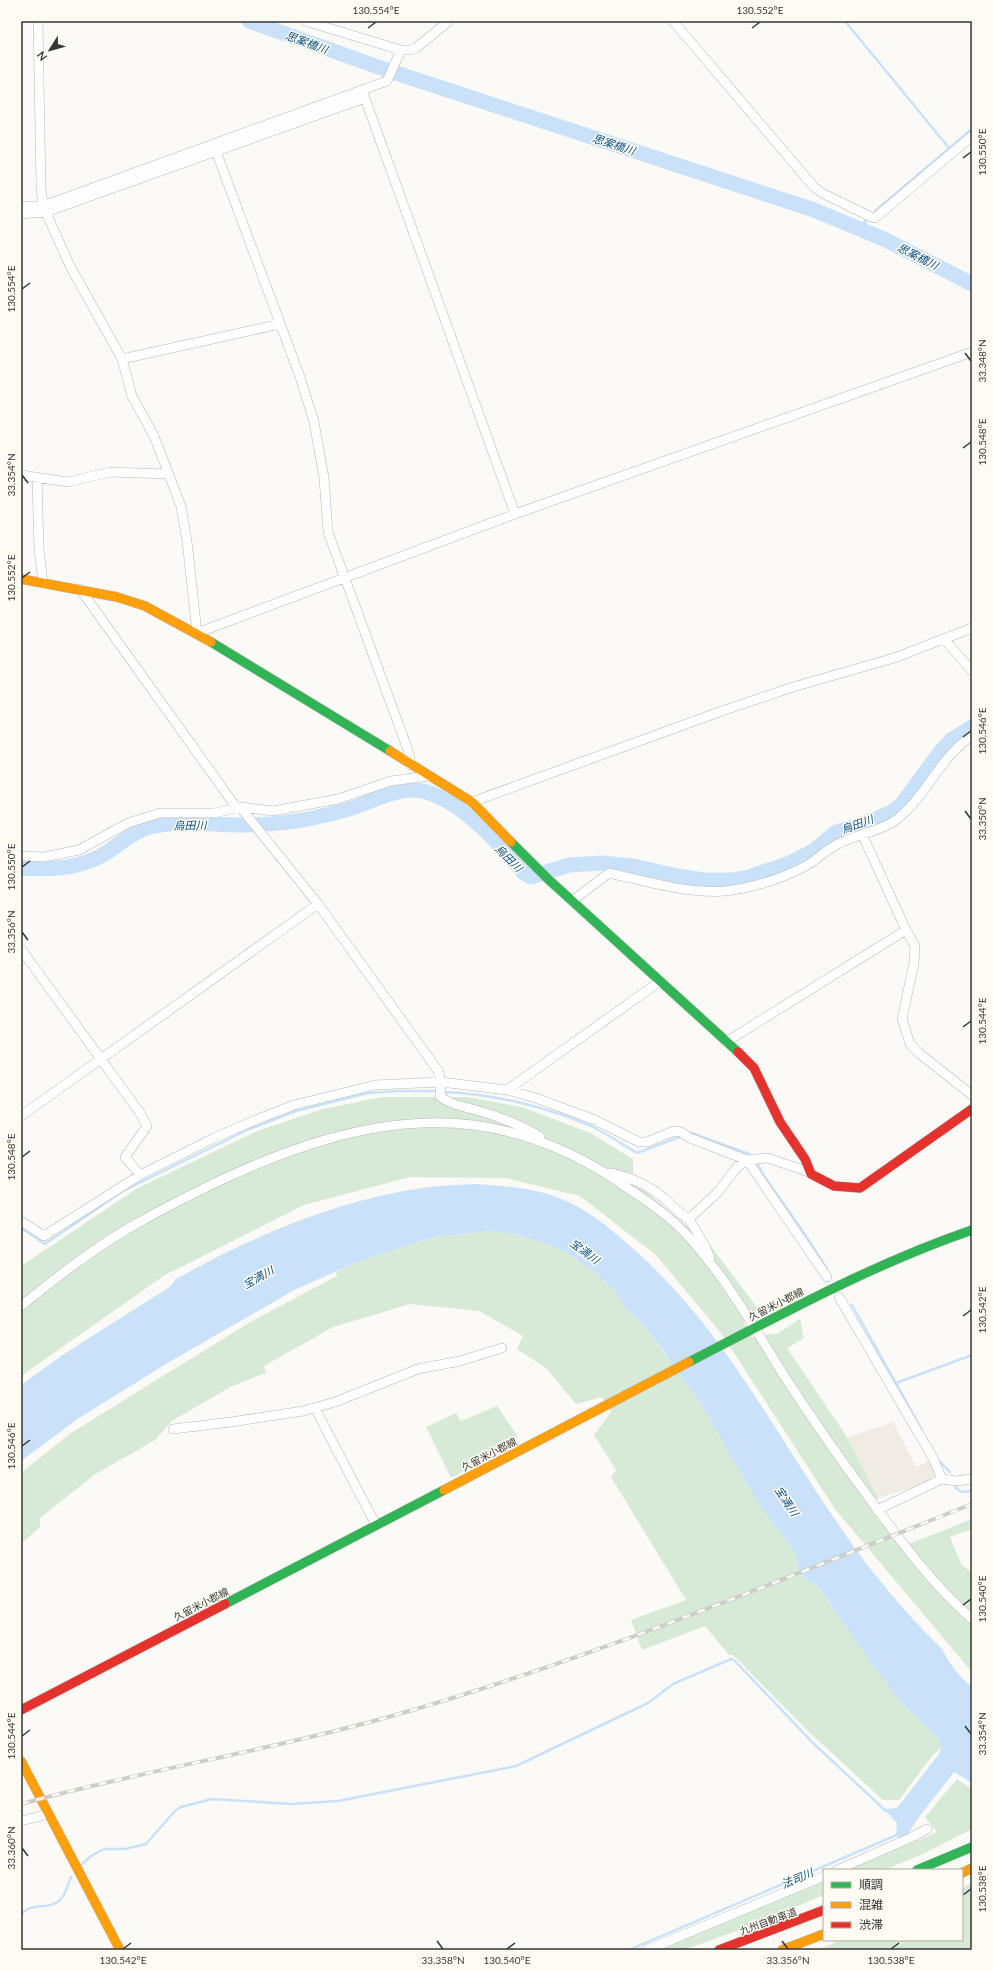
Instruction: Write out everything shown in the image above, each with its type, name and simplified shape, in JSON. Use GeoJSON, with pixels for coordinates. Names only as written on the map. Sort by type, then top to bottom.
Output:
{"type":"FeatureCollection","features":[{"type":"Feature","properties":{"kind":"main road"},"geometry":{"type":"LineString","coordinates":[[21,580],[80,589],[117,597],[145,606],[196,633],[472,802],[548,879],[659,982],[749,1062],[758,1074],[777,1116],[806,1159],[809,1172],[820,1180],[850,1190],[860,1188],[972,1109]]}},
{"type":"Feature","properties":{"kind":"main road","name":"久留米小郡線"},"geometry":{"type":"LineString","coordinates":[[21,1710],[836,1286],[929,1245],[972,1230]]}},
{"type":"Feature","properties":{"kind":"main road"},"geometry":{"type":"LineString","coordinates":[[21,1761],[120,1950]]}},
{"type":"Feature","properties":{"kind":"main road"},"geometry":{"type":"LineString","coordinates":[[920,1869],[972,1847]]}},
{"type":"Feature","properties":{"kind":"main road"},"geometry":{"type":"LineString","coordinates":[[963,1872],[972,1868]]}},
{"type":"Feature","properties":{"kind":"main road","name":"九州自動車道"},"geometry":{"type":"LineString","coordinates":[[719,1950],[823,1910]]}},
{"type":"Feature","properties":{"kind":"main road"},"geometry":{"type":"LineString","coordinates":[[782,1950],[823,1934]]}},
{"type":"Feature","properties":{"kind":"street"},"geometry":{"type":"LineString","coordinates":[[38,21],[41,188],[44,209],[70,266],[122,359],[132,396],[154,436],[181,506],[187,541],[196,633],[515,514],[972,352]]}},
{"type":"Feature","properties":{"kind":"street"},"geometry":{"type":"LineString","coordinates":[[305,21],[400,54],[416,47],[449,21]]}},
{"type":"Feature","properties":{"kind":"street"},"geometry":{"type":"LineString","coordinates":[[673,21],[814,187],[822,193],[871,217],[875,218],[972,136]]}},
{"type":"Feature","properties":{"kind":"street"},"geometry":{"type":"LineString","coordinates":[[21,214],[44,209],[216,151],[363,94],[387,81],[400,54]]}},
{"type":"Feature","properties":{"kind":"street"},"geometry":{"type":"LineString","coordinates":[[21,206],[44,209],[363,94]]}},
{"type":"Feature","properties":{"kind":"street"},"geometry":{"type":"LineString","coordinates":[[363,94],[515,514]]}},
{"type":"Feature","properties":{"kind":"street"},"geometry":{"type":"LineString","coordinates":[[216,151],[300,377],[314,422],[323,472],[328,532],[408,750],[410,765]]}},
{"type":"Feature","properties":{"kind":"street"},"geometry":{"type":"LineString","coordinates":[[122,359],[280,324]]}},
{"type":"Feature","properties":{"kind":"street"},"geometry":{"type":"LineString","coordinates":[[21,475],[68,482],[110,472],[169,474]]}},
{"type":"Feature","properties":{"kind":"street"},"geometry":{"type":"LineString","coordinates":[[37,477],[39,549],[43,583]]}},
{"type":"Feature","properties":{"kind":"street"},"geometry":{"type":"LineString","coordinates":[[80,589],[238,807],[261,831],[318,904],[439,1072],[441,1082],[440,1096],[445,1101],[484,1112],[532,1131],[551,1144]]}},
{"type":"Feature","properties":{"kind":"street"},"geometry":{"type":"LineString","coordinates":[[472,802],[722,711],[793,687],[881,663],[972,628]]}},
{"type":"Feature","properties":{"kind":"street"},"geometry":{"type":"LineString","coordinates":[[944,639],[972,671]]}},
{"type":"Feature","properties":{"kind":"street"},"geometry":{"type":"LineString","coordinates":[[572,901],[609,873],[684,889],[725,891],[757,884],[795,871],[837,844],[888,825],[902,816],[917,800],[948,756],[972,736]]}},
{"type":"Feature","properties":{"kind":"street"},"geometry":{"type":"LineString","coordinates":[[21,856],[44,857],[79,850],[128,823],[150,815],[170,812],[221,812],[238,807],[273,811],[338,799],[391,781],[429,776]]}},
{"type":"Feature","properties":{"kind":"street"},"geometry":{"type":"LineString","coordinates":[[862,834],[906,930],[915,946],[914,964],[902,1019],[910,1044],[920,1054],[972,1095]]}},
{"type":"Feature","properties":{"kind":"street"},"geometry":{"type":"LineString","coordinates":[[21,1116],[318,904]]}},
{"type":"Feature","properties":{"kind":"street"},"geometry":{"type":"LineString","coordinates":[[726,1042],[906,930]]}},
{"type":"Feature","properties":{"kind":"street"},"geometry":{"type":"LineString","coordinates":[[21,949],[147,1126],[125,1157],[140,1175]]}},
{"type":"Feature","properties":{"kind":"street"},"geometry":{"type":"LineString","coordinates":[[507,1090],[659,982]]}},
{"type":"Feature","properties":{"kind":"street"},"geometry":{"type":"LineString","coordinates":[[21,1221],[44,1236],[140,1175],[214,1138],[294,1105],[330,1095],[375,1086],[441,1082],[507,1090],[563,1107],[595,1120],[639,1142],[647,1142],[674,1131],[681,1132],[690,1138],[747,1160],[827,1277]]}},
{"type":"Feature","properties":{"kind":"street"},"geometry":{"type":"LineString","coordinates":[[21,1306],[51,1282],[134,1225],[230,1176],[326,1139],[378,1127],[446,1123],[497,1129],[551,1144],[571,1152],[607,1173],[666,1215],[690,1238],[713,1267],[818,1429],[877,1510],[939,1587],[972,1618]]}},
{"type":"Feature","properties":{"kind":"street"},"geometry":{"type":"LineString","coordinates":[[689,1219],[718,1192],[738,1166],[747,1160],[768,1158],[809,1172]]}},
{"type":"Feature","properties":{"kind":"street"},"geometry":{"type":"LineString","coordinates":[[607,1173],[623,1175],[642,1183],[664,1198],[684,1217],[689,1219],[705,1246],[713,1267]]}},
{"type":"Feature","properties":{"kind":"street"},"geometry":{"type":"LineString","coordinates":[[840,1297],[933,1458],[942,1479]]}},
{"type":"Feature","properties":{"kind":"street"},"geometry":{"type":"LineString","coordinates":[[173,1429],[231,1422],[316,1407],[418,1369],[460,1361],[502,1348]]}},
{"type":"Feature","properties":{"kind":"street"},"geometry":{"type":"LineString","coordinates":[[316,1407],[321,1421],[376,1526]]}},
{"type":"Feature","properties":{"kind":"street"},"geometry":{"type":"LineString","coordinates":[[877,1510],[942,1479],[956,1481],[972,1479]]}},
{"type":"Feature","properties":{"kind":"street"},"geometry":{"type":"LineString","coordinates":[[21,1821],[49,1814]]}},
{"type":"Feature","properties":{"kind":"street"},"geometry":{"type":"LineString","coordinates":[[839,1869],[927,1829]]}},
{"type":"Feature","properties":{"kind":"street"},"geometry":{"type":"LineString","coordinates":[[647,1950],[823,1876]]}},
{"type":"Feature","properties":{"kind":"shaded area"},"geometry":{"type":"Polygon","coordinates":[[[893,1422],[916,1467],[932,1460],[937,1473],[927,1483],[878,1498],[847,1437],[893,1422]]]}},
{"type":"Feature","properties":{"kind":"green space"},"geometry":{"type":"Polygon","coordinates":[[[382,1097],[467,1097],[522,1107],[590,1133],[633,1159],[633,1180],[690,1229],[704,1237],[758,1309],[744,1323],[752,1337],[778,1333],[800,1319],[804,1338],[787,1348],[847,1437],[878,1498],[870,1506],[901,1547],[972,1519],[972,1529],[950,1537],[961,1564],[972,1573],[972,1672],[835,1509],[721,1333],[656,1255],[580,1196],[505,1178],[410,1177],[304,1205],[165,1275],[21,1376],[21,1266],[136,1189],[257,1131],[323,1109],[382,1097]]]}},
{"type":"Feature","properties":{"kind":"green space"},"geometry":{"type":"Polygon","coordinates":[[[491,1231],[514,1234],[549,1245],[566,1252],[594,1272],[615,1291],[627,1310],[639,1320],[686,1380],[742,1472],[761,1507],[796,1554],[797,1565],[803,1577],[820,1589],[865,1654],[939,1739],[941,1748],[932,1756],[899,1800],[883,1800],[808,1731],[733,1655],[729,1655],[705,1626],[642,1650],[631,1620],[686,1600],[611,1477],[616,1470],[594,1435],[611,1412],[602,1397],[576,1404],[547,1369],[517,1349],[523,1336],[479,1311],[410,1304],[333,1327],[264,1366],[266,1373],[232,1386],[172,1421],[155,1440],[94,1475],[40,1518],[40,1527],[21,1544],[21,1473],[71,1433],[252,1321],[337,1276],[336,1272],[362,1260],[434,1237],[491,1231]]]}},
{"type":"Feature","properties":{"kind":"green space"},"geometry":{"type":"Polygon","coordinates":[[[497,1406],[518,1437],[481,1462],[451,1478],[426,1427],[456,1413],[461,1421],[497,1406]]]}},
{"type":"Feature","properties":{"kind":"green space"},"geometry":{"type":"Polygon","coordinates":[[[957,1779],[972,1789],[972,1829],[923,1854],[886,1869],[850,1869],[937,1832],[925,1817],[957,1779]]]}},
{"type":"Feature","properties":{"kind":"green space"},"geometry":{"type":"Polygon","coordinates":[[[823,1880],[823,1895],[745,1928],[684,1950],[658,1950],[823,1880]]]}},
{"type":"Feature","properties":{"kind":"green space"},"geometry":{"type":"Polygon","coordinates":[[[972,1883],[972,1950],[818,1950],[839,1941],[963,1941],[963,1888],[972,1883]]]}},
{"type":"Feature","properties":{"kind":"water","name":"宝満川"},"geometry":{"type":"Polygon","coordinates":[[[475,1184],[541,1192],[566,1201],[592,1215],[605,1225],[667,1281],[731,1360],[843,1531],[873,1572],[906,1612],[942,1649],[955,1670],[972,1687],[972,1783],[954,1772],[916,1821],[909,1833],[899,1840],[896,1834],[897,1823],[884,1809],[897,1808],[939,1754],[941,1748],[939,1739],[900,1701],[820,1589],[803,1577],[797,1565],[796,1554],[761,1507],[699,1401],[664,1351],[639,1320],[627,1310],[615,1291],[594,1272],[566,1252],[514,1234],[491,1231],[434,1237],[362,1260],[296,1289],[171,1361],[76,1420],[21,1461],[21,1385],[61,1356],[171,1286],[176,1279],[267,1234],[330,1210],[363,1200],[435,1186],[475,1184]]]}},
{"type":"Feature","properties":{"kind":"waterway","name":"思案橋川"},"geometry":{"type":"LineString","coordinates":[[249,21],[384,69],[814,210],[884,239],[972,284]]}},
{"type":"Feature","properties":{"kind":"waterway"},"geometry":{"type":"LineString","coordinates":[[845,21],[949,148]]}},
{"type":"Feature","properties":{"kind":"waterway"},"geometry":{"type":"LineString","coordinates":[[875,211],[972,129]]}},
{"type":"Feature","properties":{"kind":"waterway"},"geometry":{"type":"LineString","coordinates":[[858,228],[868,219]]}},
{"type":"Feature","properties":{"kind":"waterway","name":"烏田川"},"geometry":{"type":"LineString","coordinates":[[21,868],[43,869],[65,867],[86,862],[106,853],[138,831],[150,827],[174,823],[247,825],[288,822],[340,812],[397,792],[417,790],[427,792],[441,798],[468,815],[504,850],[524,873],[531,877],[569,865],[602,863],[633,866],[703,880],[733,880],[745,878],[790,863],[813,851],[836,832],[861,825],[890,813],[901,805],[941,751],[951,740],[972,727]]}},
{"type":"Feature","properties":{"kind":"waterway"},"geometry":{"type":"LineString","coordinates":[[21,1228],[45,1244],[123,1191],[247,1130],[296,1111],[368,1093],[437,1091]]}},
{"type":"Feature","properties":{"kind":"waterway"},"geometry":{"type":"LineString","coordinates":[[442,1092],[479,1095],[537,1107],[591,1126],[637,1153],[682,1136]]}},
{"type":"Feature","properties":{"kind":"waterway"},"geometry":{"type":"LineString","coordinates":[[687,1134],[691,1133],[749,1154],[753,1157]]}},
{"type":"Feature","properties":{"kind":"waterway"},"geometry":{"type":"LineString","coordinates":[[756,1161],[764,1176],[827,1269]]}},
{"type":"Feature","properties":{"kind":"waterway"},"geometry":{"type":"LineString","coordinates":[[852,1305],[896,1383],[972,1355]]}},
{"type":"Feature","properties":{"kind":"waterway"},"geometry":{"type":"LineString","coordinates":[[896,1383],[921,1429]]}},
{"type":"Feature","properties":{"kind":"waterway"},"geometry":{"type":"LineString","coordinates":[[938,1460],[950,1472]]}},
{"type":"Feature","properties":{"kind":"waterway"},"geometry":{"type":"LineString","coordinates":[[955,1487],[963,1492],[972,1490]]}},
{"type":"Feature","properties":{"kind":"waterway"},"geometry":{"type":"LineString","coordinates":[[81,1865],[91,1856],[104,1849],[125,1849],[146,1844],[174,1812],[181,1807],[212,1799],[292,1804],[338,1801],[516,1766],[648,1703],[673,1684],[731,1659],[733,1659],[814,1744],[886,1811]]}},
{"type":"Feature","properties":{"kind":"waterway","name":"法司川"},"geometry":{"type":"LineString","coordinates":[[629,1950],[899,1834]]}},
{"type":"Feature","properties":{"kind":"waterway"},"geometry":{"type":"LineString","coordinates":[[21,1915],[30,1908],[50,1905],[60,1900],[71,1877]]}},
{"type":"Feature","properties":{"kind":"railway"},"geometry":{"type":"LineString","coordinates":[[21,1804],[120,1779],[268,1747],[367,1723],[487,1687],[557,1664],[696,1613],[972,1504]]}},
{"type":"Feature","properties":{"kind":"traffic: fast"},"geometry":{"type":"LineString","coordinates":[[211,642],[390,751]]}},
{"type":"Feature","properties":{"kind":"traffic: fast"},"geometry":{"type":"LineString","coordinates":[[511,842],[548,879],[738,1052]]}},
{"type":"Feature","properties":{"kind":"traffic: fast"},"geometry":{"type":"LineString","coordinates":[[689,1362],[793,1308],[863,1274],[935,1243],[972,1230]]}},
{"type":"Feature","properties":{"kind":"traffic: fast"},"geometry":{"type":"LineString","coordinates":[[225,1604],[444,1490]]}},
{"type":"Feature","properties":{"kind":"traffic: fast"},"geometry":{"type":"LineString","coordinates":[[919,1869],[972,1847]]}},
{"type":"Feature","properties":{"kind":"traffic: slow"},"geometry":{"type":"LineString","coordinates":[[21,579],[117,597],[145,606],[211,642]]}},
{"type":"Feature","properties":{"kind":"traffic: slow"},"geometry":{"type":"LineString","coordinates":[[390,751],[472,802],[511,842]]}},
{"type":"Feature","properties":{"kind":"traffic: slow"},"geometry":{"type":"LineString","coordinates":[[444,1490],[689,1362]]}},
{"type":"Feature","properties":{"kind":"traffic: slow"},"geometry":{"type":"LineString","coordinates":[[21,1761],[120,1950]]}},
{"type":"Feature","properties":{"kind":"traffic: slow"},"geometry":{"type":"LineString","coordinates":[[963,1872],[972,1868]]}},
{"type":"Feature","properties":{"kind":"traffic: slow"},"geometry":{"type":"LineString","coordinates":[[782,1950],[823,1934]]}},
{"type":"Feature","properties":{"kind":"traffic: jam"},"geometry":{"type":"LineString","coordinates":[[738,1052],[754,1068],[780,1122],[805,1159],[811,1174],[834,1186],[860,1188],[972,1109]]}},
{"type":"Feature","properties":{"kind":"traffic: jam"},"geometry":{"type":"LineString","coordinates":[[21,1710],[225,1604]]}},
{"type":"Feature","properties":{"kind":"traffic: jam"},"geometry":{"type":"LineString","coordinates":[[719,1950],[823,1910]]}}]}
